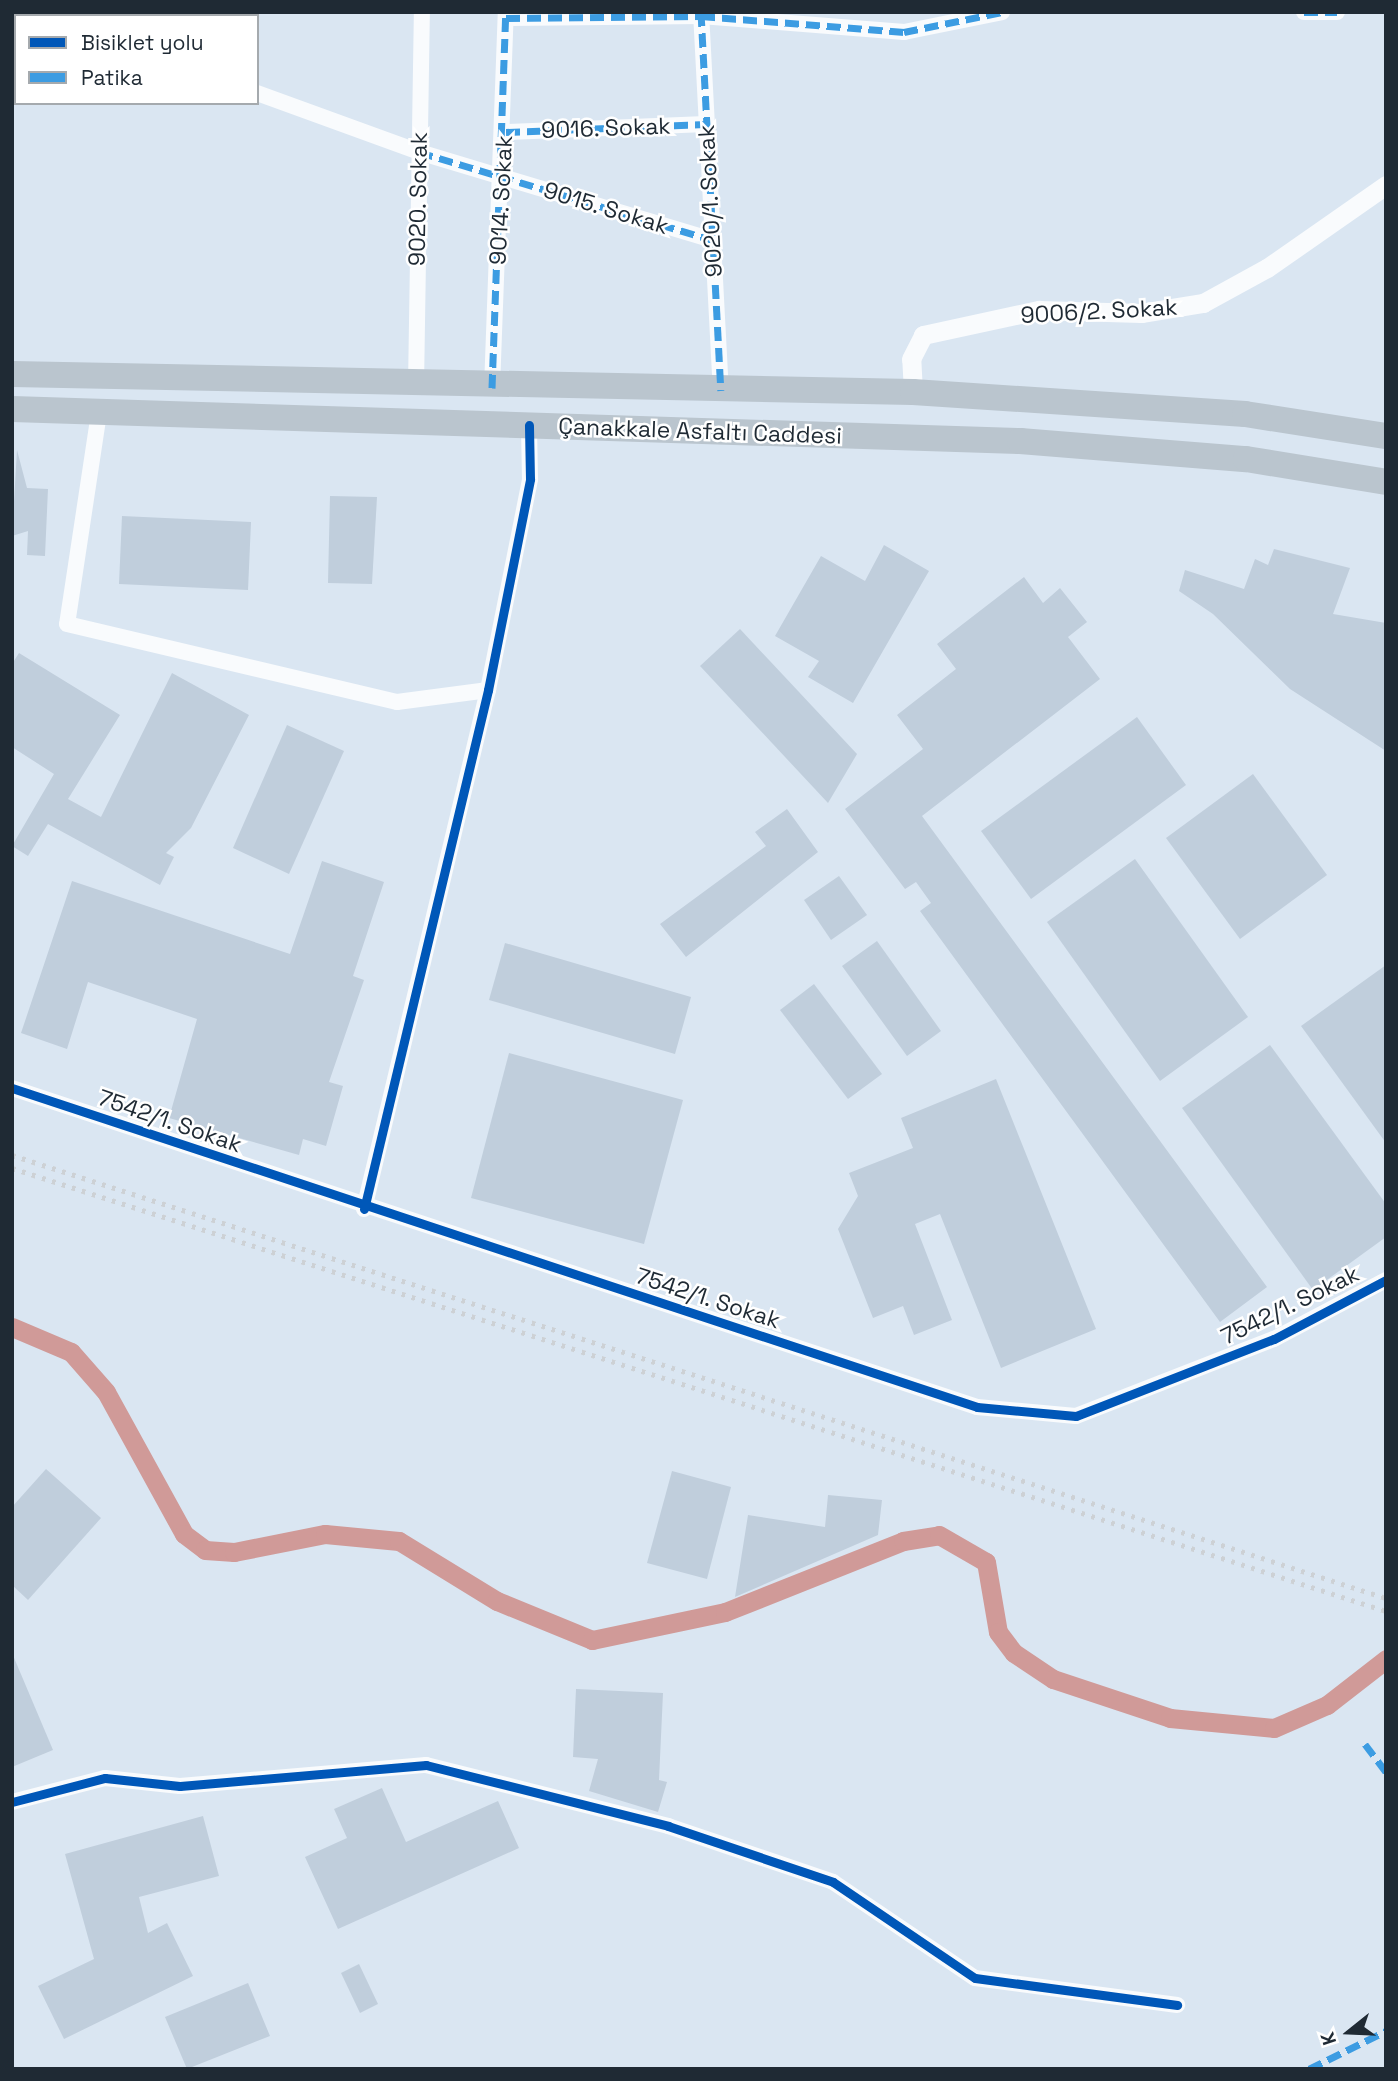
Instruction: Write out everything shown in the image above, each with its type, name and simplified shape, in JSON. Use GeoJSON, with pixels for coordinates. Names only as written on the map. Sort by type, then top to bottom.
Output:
{"type":"FeatureCollection","features":[{"type":"Feature","properties":{"kind":"highway","name":"Çanakkale Asfaltı Caddesi"},"geometry":{"type":"LineString","coordinates":[[12,374],[492,388],[913,392],[1245,414],[1386,436]]}},
{"type":"Feature","properties":{"kind":"highway","name":"Çanakkale Asfaltı Caddesi"},"geometry":{"type":"LineString","coordinates":[[12,409],[1034,442],[1246,459],[1386,482]]}},
{"type":"Feature","properties":{"kind":"street","name":"9020. Sokak"},"geometry":{"type":"LineString","coordinates":[[416,386],[422,12]]}},
{"type":"Feature","properties":{"kind":"street"},"geometry":{"type":"LineString","coordinates":[[506,15],[701,14],[904,32],[1002,12]]}},
{"type":"Feature","properties":{"kind":"street"},"geometry":{"type":"LineString","coordinates":[[1304,12],[1337,12]]}},
{"type":"Feature","properties":{"kind":"street","name":"9020/1. Sokak"},"geometry":{"type":"LineString","coordinates":[[701,14],[721,390]]}},
{"type":"Feature","properties":{"kind":"street","name":"9014. Sokak"},"geometry":{"type":"LineString","coordinates":[[492,388],[501,177],[506,132],[506,15]]}},
{"type":"Feature","properties":{"kind":"street","name":"9015. Sokak"},"geometry":{"type":"LineString","coordinates":[[259,94],[419,152],[712,240]]}},
{"type":"Feature","properties":{"kind":"street","name":"9016. Sokak"},"geometry":{"type":"LineString","coordinates":[[506,132],[706,124]]}},
{"type":"Feature","properties":{"kind":"street","name":"9006/2. Sokak"},"geometry":{"type":"LineString","coordinates":[[913,392],[911,359],[923,335],[1040,310],[1141,313],[1203,303],[1277,262],[1386,185]]}},
{"type":"Feature","properties":{"kind":"street"},"geometry":{"type":"LineString","coordinates":[[99,412],[66,624],[397,702],[488,690]]}},
{"type":"Feature","properties":{"kind":"street"},"geometry":{"type":"LineString","coordinates":[[364,1209],[488,690],[530,479],[529,425]]}},
{"type":"Feature","properties":{"kind":"street","name":"7542/1. Sokak"},"geometry":{"type":"LineString","coordinates":[[12,1087],[364,1209],[977,1407],[1076,1416],[1273,1339],[1386,1280]]}},
{"type":"Feature","properties":{"kind":"street"},"geometry":{"type":"LineString","coordinates":[[12,1802],[105,1778],[180,1786],[426,1765],[667,1826],[833,1882],[975,1978],[1177,2005]]}},
{"type":"Feature","properties":{"kind":"building"},"geometry":{"type":"Polygon","coordinates":[[[17,450],[27,488],[48,489],[45,556],[27,555],[28,531],[12,536],[17,450]]]}},
{"type":"Feature","properties":{"kind":"building"},"geometry":{"type":"Polygon","coordinates":[[[330,496],[377,497],[372,584],[328,583],[330,496]]]}},
{"type":"Feature","properties":{"kind":"building"},"geometry":{"type":"Polygon","coordinates":[[[122,516],[251,522],[248,590],[119,584],[122,516]]]}},
{"type":"Feature","properties":{"kind":"building"},"geometry":{"type":"Polygon","coordinates":[[[884,545],[929,571],[853,703],[808,677],[819,661],[775,636],[821,556],[865,581],[884,545]]]}},
{"type":"Feature","properties":{"kind":"building"},"geometry":{"type":"Polygon","coordinates":[[[1274,549],[1350,568],[1333,614],[1386,623],[1386,751],[1290,689],[1213,614],[1179,591],[1185,570],[1244,589],[1255,559],[1268,565],[1274,549]]]}},
{"type":"Feature","properties":{"kind":"building"},"geometry":{"type":"Polygon","coordinates":[[[1024,577],[1043,603],[1060,588],[1087,622],[1068,637],[1100,679],[922,816],[1267,1287],[1220,1322],[920,911],[931,903],[916,882],[905,889],[845,809],[923,749],[897,715],[956,669],[937,644],[1024,577]]]}},
{"type":"Feature","properties":{"kind":"building"},"geometry":{"type":"Polygon","coordinates":[[[740,629],[857,754],[828,803],[700,666],[740,629]]]}},
{"type":"Feature","properties":{"kind":"building"},"geometry":{"type":"Polygon","coordinates":[[[19,653],[120,715],[68,799],[101,817],[172,673],[249,715],[191,828],[166,853],[174,857],[160,885],[48,824],[28,856],[12,846],[54,774],[12,747],[12,664],[19,653]]]}},
{"type":"Feature","properties":{"kind":"building"},"geometry":{"type":"Polygon","coordinates":[[[1137,717],[1186,785],[1031,899],[981,831],[1137,717]]]}},
{"type":"Feature","properties":{"kind":"building"},"geometry":{"type":"Polygon","coordinates":[[[287,725],[344,751],[289,874],[233,848],[287,725]]]}},
{"type":"Feature","properties":{"kind":"building"},"geometry":{"type":"Polygon","coordinates":[[[1253,774],[1327,875],[1240,939],[1166,838],[1253,774]]]}},
{"type":"Feature","properties":{"kind":"building"},"geometry":{"type":"Polygon","coordinates":[[[787,809],[818,852],[686,957],[660,924],[766,846],[755,832],[787,809]]]}},
{"type":"Feature","properties":{"kind":"building"},"geometry":{"type":"Polygon","coordinates":[[[1135,859],[1248,1017],[1160,1081],[1047,922],[1135,859]]]}},
{"type":"Feature","properties":{"kind":"building"},"geometry":{"type":"Polygon","coordinates":[[[322,861],[384,882],[353,976],[364,980],[329,1082],[343,1086],[326,1146],[303,1139],[299,1155],[169,1118],[197,1019],[88,982],[67,1049],[21,1033],[72,881],[290,954],[322,861]]]}},
{"type":"Feature","properties":{"kind":"building"},"geometry":{"type":"Polygon","coordinates":[[[839,876],[867,915],[831,940],[804,900],[839,876]]]}},
{"type":"Feature","properties":{"kind":"building"},"geometry":{"type":"Polygon","coordinates":[[[877,941],[941,1031],[907,1056],[842,966],[877,941]]]}},
{"type":"Feature","properties":{"kind":"building"},"geometry":{"type":"Polygon","coordinates":[[[505,943],[691,997],[675,1054],[489,1000],[505,943]]]}},
{"type":"Feature","properties":{"kind":"building"},"geometry":{"type":"Polygon","coordinates":[[[1386,965],[1386,1143],[1301,1026],[1386,965]]]}},
{"type":"Feature","properties":{"kind":"building"},"geometry":{"type":"Polygon","coordinates":[[[814,984],[882,1074],[848,1099],[780,1010],[814,984]]]}},
{"type":"Feature","properties":{"kind":"building"},"geometry":{"type":"Polygon","coordinates":[[[1270,1045],[1386,1204],[1386,1237],[1313,1290],[1182,1108],[1270,1045]]]}},
{"type":"Feature","properties":{"kind":"building"},"geometry":{"type":"Polygon","coordinates":[[[509,1053],[683,1100],[644,1244],[471,1198],[509,1053]]]}},
{"type":"Feature","properties":{"kind":"building"},"geometry":{"type":"Polygon","coordinates":[[[996,1079],[1096,1329],[1001,1368],[940,1214],[915,1224],[952,1320],[914,1335],[903,1306],[873,1318],[838,1229],[858,1196],[849,1173],[913,1148],[901,1118],[996,1079]]]}},
{"type":"Feature","properties":{"kind":"building"},"geometry":{"type":"Polygon","coordinates":[[[46,1469],[101,1518],[28,1600],[12,1585],[12,1507],[46,1469]]]}},
{"type":"Feature","properties":{"kind":"building"},"geometry":{"type":"Polygon","coordinates":[[[672,1471],[731,1487],[707,1579],[647,1563],[672,1471]]]}},
{"type":"Feature","properties":{"kind":"building"},"geometry":{"type":"Polygon","coordinates":[[[828,1495],[882,1500],[878,1535],[735,1597],[748,1515],[825,1527],[828,1495]]]}},
{"type":"Feature","properties":{"kind":"building"},"geometry":{"type":"Polygon","coordinates":[[[12,1653],[53,1750],[12,1767],[12,1653]]]}},
{"type":"Feature","properties":{"kind":"building"},"geometry":{"type":"Polygon","coordinates":[[[576,1689],[663,1693],[659,1780],[667,1782],[658,1812],[589,1791],[598,1759],[573,1757],[576,1689]]]}},
{"type":"Feature","properties":{"kind":"building"},"geometry":{"type":"Polygon","coordinates":[[[382,1788],[406,1842],[498,1801],[519,1848],[338,1929],[305,1857],[347,1838],[334,1809],[382,1788]]]}},
{"type":"Feature","properties":{"kind":"building"},"geometry":{"type":"Polygon","coordinates":[[[203,1816],[219,1876],[139,1897],[148,1933],[167,1923],[193,1976],[64,2039],[38,1986],[94,1959],[65,1854],[203,1816]]]}},
{"type":"Feature","properties":{"kind":"building"},"geometry":{"type":"Polygon","coordinates":[[[359,1964],[378,2004],[360,2013],[341,1973],[359,1964]]]}},
{"type":"Feature","properties":{"kind":"building"},"geometry":{"type":"Polygon","coordinates":[[[248,1983],[270,2036],[187,2069],[165,2017],[248,1983]]]}},
{"type":"Feature","properties":{"kind":"waterway"},"geometry":{"type":"LineString","coordinates":[[12,1327],[71,1352],[106,1392],[184,1534],[205,1550],[234,1552],[325,1534],[399,1541],[497,1601],[592,1640],[725,1612],[903,1541],[939,1535],[986,1562],[998,1632],[1014,1653],[1053,1679],[1170,1718],[1274,1728],[1327,1705],[1386,1659]]}},
{"type":"Feature","properties":{"kind":"railway"},"geometry":{"type":"LineString","coordinates":[[12,1155],[1386,1598]]}},
{"type":"Feature","properties":{"kind":"railway"},"geometry":{"type":"LineString","coordinates":[[12,1168],[1386,1611]]}},
{"type":"Feature","properties":{"kind":"marked path"},"geometry":{"type":"LineString","coordinates":[[492,388],[506,12]]}},
{"type":"Feature","properties":{"kind":"marked path"},"geometry":{"type":"LineString","coordinates":[[701,12],[721,390]]}},
{"type":"Feature","properties":{"kind":"marked path"},"geometry":{"type":"LineString","coordinates":[[506,18],[701,16],[904,32],[1002,12]]}},
{"type":"Feature","properties":{"kind":"marked path"},"geometry":{"type":"LineString","coordinates":[[1304,12],[1337,12]]}},
{"type":"Feature","properties":{"kind":"marked path"},"geometry":{"type":"LineString","coordinates":[[506,132],[706,124]]}},
{"type":"Feature","properties":{"kind":"marked path"},"geometry":{"type":"LineString","coordinates":[[419,152],[712,240]]}},
{"type":"Feature","properties":{"kind":"marked path"},"geometry":{"type":"LineString","coordinates":[[1365,1744],[1386,1772]]}},
{"type":"Feature","properties":{"kind":"marked path"},"geometry":{"type":"LineString","coordinates":[[1309,2069],[1386,2031]]}},
{"type":"Feature","properties":{"kind":"cycle path"},"geometry":{"type":"LineString","coordinates":[[364,1209],[488,690],[530,479],[529,425]]}},
{"type":"Feature","properties":{"kind":"cycle path"},"geometry":{"type":"LineString","coordinates":[[12,1088],[977,1407],[1076,1416],[1274,1339],[1386,1280]]}},
{"type":"Feature","properties":{"kind":"cycle path"},"geometry":{"type":"LineString","coordinates":[[12,1802],[105,1778],[180,1786],[426,1765],[668,1826],[833,1882],[975,1978],[1177,2005]]}}]}
